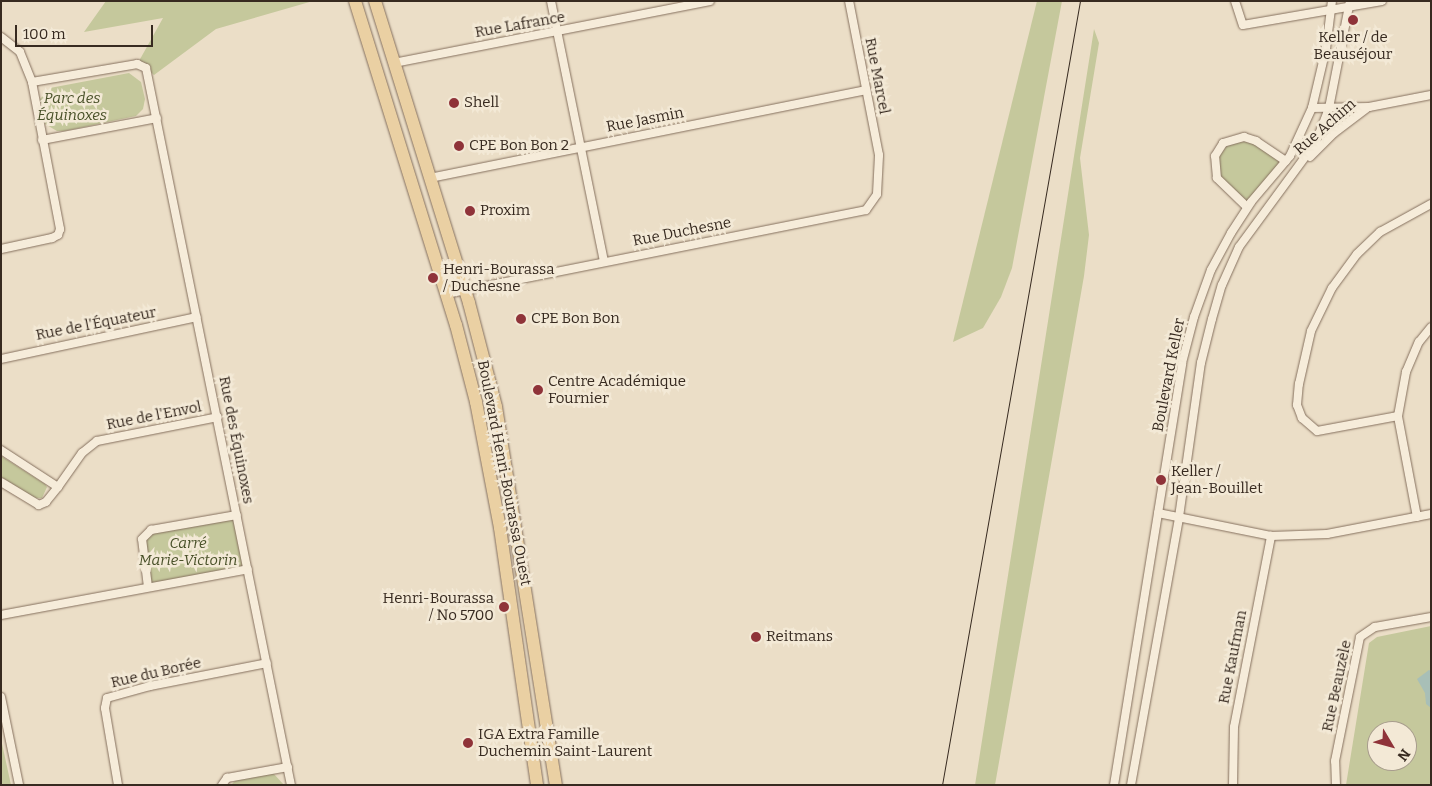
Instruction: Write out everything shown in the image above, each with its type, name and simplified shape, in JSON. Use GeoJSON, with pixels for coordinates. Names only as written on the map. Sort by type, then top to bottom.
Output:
{"type":"FeatureCollection","features":[{"type":"Feature","properties":{"kind":"main road","name":"Boulevard Henri-Bourassa Ouest"},"geometry":{"type":"LineString","coordinates":[[355,1],[446,294],[468,372],[491,478],[538,785]]}},
{"type":"Feature","properties":{"kind":"main road","name":"Boulevard Henri-Bourassa Ouest"},"geometry":{"type":"LineString","coordinates":[[375,1],[465,290],[502,436],[556,785]]}},
{"type":"Feature","properties":{"kind":"street"},"geometry":{"type":"LineString","coordinates":[[551,1],[604,261]]}},
{"type":"Feature","properties":{"kind":"street","name":"Rue Lafrance"},"geometry":{"type":"LineString","coordinates":[[394,62],[710,1]]}},
{"type":"Feature","properties":{"kind":"street","name":"Rue Marcel"},"geometry":{"type":"LineString","coordinates":[[849,1],[879,155]]}},
{"type":"Feature","properties":{"kind":"street"},"geometry":{"type":"LineString","coordinates":[[1235,1],[1243,25],[1331,11],[1349,5],[1382,1]]}},
{"type":"Feature","properties":{"kind":"street","name":"Boulevard Keller"},"geometry":{"type":"LineString","coordinates":[[1114,785],[1182,364],[1194,317],[1211,270],[1247,207],[1286,161],[1312,108],[1332,1]]}},
{"type":"Feature","properties":{"kind":"street","name":"Boulevard Keller"},"geometry":{"type":"LineString","coordinates":[[1131,785],[1179,516],[1201,363],[1222,284],[1239,247],[1300,168],[1316,142],[1328,108],[1349,5]]}},
{"type":"Feature","properties":{"kind":"street"},"geometry":{"type":"LineString","coordinates":[[1,37],[19,50],[32,82],[60,229],[58,236],[1,249]]}},
{"type":"Feature","properties":{"kind":"street","name":"Rue des Équinoxes"},"geometry":{"type":"LineString","coordinates":[[32,82],[137,64],[146,68],[158,118],[291,785]]}},
{"type":"Feature","properties":{"kind":"street","name":"Rue Jasmin"},"geometry":{"type":"LineString","coordinates":[[430,178],[866,90]]}},
{"type":"Feature","properties":{"kind":"street","name":"Rue Achim"},"geometry":{"type":"LineString","coordinates":[[1312,108],[1369,106],[1431,95]]}},
{"type":"Feature","properties":{"kind":"street","name":"Rue Achim"},"geometry":{"type":"LineString","coordinates":[[1300,168],[1334,133],[1369,106]]}},
{"type":"Feature","properties":{"kind":"street"},"geometry":{"type":"LineString","coordinates":[[42,140],[158,118]]}},
{"type":"Feature","properties":{"kind":"street"},"geometry":{"type":"LineString","coordinates":[[1247,207],[1217,178],[1215,156],[1223,143],[1244,137],[1256,141],[1286,161]]}},
{"type":"Feature","properties":{"kind":"street","name":"Rue Duchesne"},"geometry":{"type":"LineString","coordinates":[[446,294],[866,210],[877,194],[879,155]]}},
{"type":"Feature","properties":{"kind":"street"},"geometry":{"type":"LineString","coordinates":[[1398,416],[1317,431],[1302,418],[1297,405],[1299,384],[1311,331],[1332,288],[1357,254],[1380,232],[1431,204]]}},
{"type":"Feature","properties":{"kind":"street","name":"Rue de l'Équateur"},"geometry":{"type":"LineString","coordinates":[[1,359],[197,317]]}},
{"type":"Feature","properties":{"kind":"street"},"geometry":{"type":"LineString","coordinates":[[1417,516],[1398,416],[1406,372],[1419,342],[1431,327]]}},
{"type":"Feature","properties":{"kind":"street","name":"Rue de l'Envol"},"geometry":{"type":"LineString","coordinates":[[1,482],[39,504],[46,502],[82,453],[97,441],[218,418]]}},
{"type":"Feature","properties":{"kind":"street"},"geometry":{"type":"LineString","coordinates":[[1,450],[58,487]]}},
{"type":"Feature","properties":{"kind":"street"},"geometry":{"type":"LineString","coordinates":[[1158,513],[1270,536],[1327,534],[1431,514]]}},
{"type":"Feature","properties":{"kind":"street"},"geometry":{"type":"LineString","coordinates":[[148,587],[142,539],[151,530],[237,515]]}},
{"type":"Feature","properties":{"kind":"street","name":"Rue Kaufman"},"geometry":{"type":"LineString","coordinates":[[1233,785],[1234,727],[1270,536]]}},
{"type":"Feature","properties":{"kind":"street"},"geometry":{"type":"LineString","coordinates":[[1,614],[248,569]]}},
{"type":"Feature","properties":{"kind":"street","name":"Rue Beauzèle"},"geometry":{"type":"LineString","coordinates":[[1336,785],[1335,761],[1360,638],[1375,627],[1431,617]]}},
{"type":"Feature","properties":{"kind":"street","name":"Rue du Borée"},"geometry":{"type":"LineString","coordinates":[[118,785],[106,708],[107,698],[150,686],[267,663]]}},
{"type":"Feature","properties":{"kind":"street"},"geometry":{"type":"LineString","coordinates":[[1,697],[19,785]]}},
{"type":"Feature","properties":{"kind":"street"},"geometry":{"type":"LineString","coordinates":[[222,785],[227,778],[288,767]]}},
{"type":"Feature","properties":{"kind":"green space"},"geometry":{"type":"Polygon","coordinates":[[[106,1],[313,1],[216,29],[154,75],[139,61],[163,18],[84,32],[106,1]]]}},
{"type":"Feature","properties":{"kind":"green space"},"geometry":{"type":"Polygon","coordinates":[[[1037,1],[1062,1],[1012,268],[1001,297],[983,328],[953,342],[1037,1]]]}},
{"type":"Feature","properties":{"kind":"green space"},"geometry":{"type":"Polygon","coordinates":[[[1094,29],[1099,43],[1080,158],[1089,235],[1084,276],[995,785],[975,785],[1094,29]]]}},
{"type":"Feature","properties":{"kind":"green space","name":"Parc des Équinoxes"},"geometry":{"type":"Polygon","coordinates":[[[129,73],[141,82],[145,99],[143,109],[136,116],[65,131],[57,131],[45,124],[40,99],[50,88],[129,73]]]}},
{"type":"Feature","properties":{"kind":"green space"},"geometry":{"type":"Polygon","coordinates":[[[1244,141],[1257,144],[1281,161],[1247,201],[1220,177],[1219,157],[1227,145],[1244,141]]]}},
{"type":"Feature","properties":{"kind":"green space"},"geometry":{"type":"Polygon","coordinates":[[[1,456],[45,484],[47,487],[42,498],[35,498],[1,477],[1,456]]]}},
{"type":"Feature","properties":{"kind":"green space","name":"Carré Marie-Victorin"},"geometry":{"type":"Polygon","coordinates":[[[237,515],[248,569],[148,587],[142,539],[151,530],[237,515]]]}},
{"type":"Feature","properties":{"kind":"green space"},"geometry":{"type":"Polygon","coordinates":[[[1431,626],[1431,785],[1346,785],[1369,643],[1377,637],[1431,626]]]}},
{"type":"Feature","properties":{"kind":"green space"},"geometry":{"type":"Polygon","coordinates":[[[1,739],[11,785],[1,785],[1,739]]]}},
{"type":"Feature","properties":{"kind":"green space"},"geometry":{"type":"Polygon","coordinates":[[[273,773],[284,785],[231,785],[237,779],[273,773]]]}},
{"type":"Feature","properties":{"kind":"water"},"geometry":{"type":"Polygon","coordinates":[[[1429,670],[1431,671],[1431,708],[1426,704],[1425,693],[1417,679],[1429,670]]]}},
{"type":"Feature","properties":{"kind":"tram line"},"geometry":{"type":"LineString","coordinates":[[942,785],[1080,1]]}},
{"type":"Feature","properties":{"kind":"place","name":"Keller / de Beauséjour"},"geometry":{"type":"Point","coordinates":[1353,20]}},
{"type":"Feature","properties":{"kind":"place","name":"Shell"},"geometry":{"type":"Point","coordinates":[454,103]}},
{"type":"Feature","properties":{"kind":"place","name":"CPE Bon Bon 2"},"geometry":{"type":"Point","coordinates":[459,146]}},
{"type":"Feature","properties":{"kind":"place","name":"Proxim"},"geometry":{"type":"Point","coordinates":[470,211]}},
{"type":"Feature","properties":{"kind":"place","name":"Henri-Bourassa / Duchesne"},"geometry":{"type":"Point","coordinates":[433,278]}},
{"type":"Feature","properties":{"kind":"place","name":"CPE Bon Bon"},"geometry":{"type":"Point","coordinates":[521,319]}},
{"type":"Feature","properties":{"kind":"place","name":"Centre Académique Fournier"},"geometry":{"type":"Point","coordinates":[538,390]}},
{"type":"Feature","properties":{"kind":"place","name":"Keller / Jean-Bouillet"},"geometry":{"type":"Point","coordinates":[1161,480]}},
{"type":"Feature","properties":{"kind":"place","name":"Henri-Bourassa / No 5700"},"geometry":{"type":"Point","coordinates":[504,607]}},
{"type":"Feature","properties":{"kind":"place","name":"Reitmans"},"geometry":{"type":"Point","coordinates":[756,637]}},
{"type":"Feature","properties":{"kind":"place","name":"IGA Extra Famille Duchemin Saint-Laurent"},"geometry":{"type":"Point","coordinates":[468,743]}}]}
